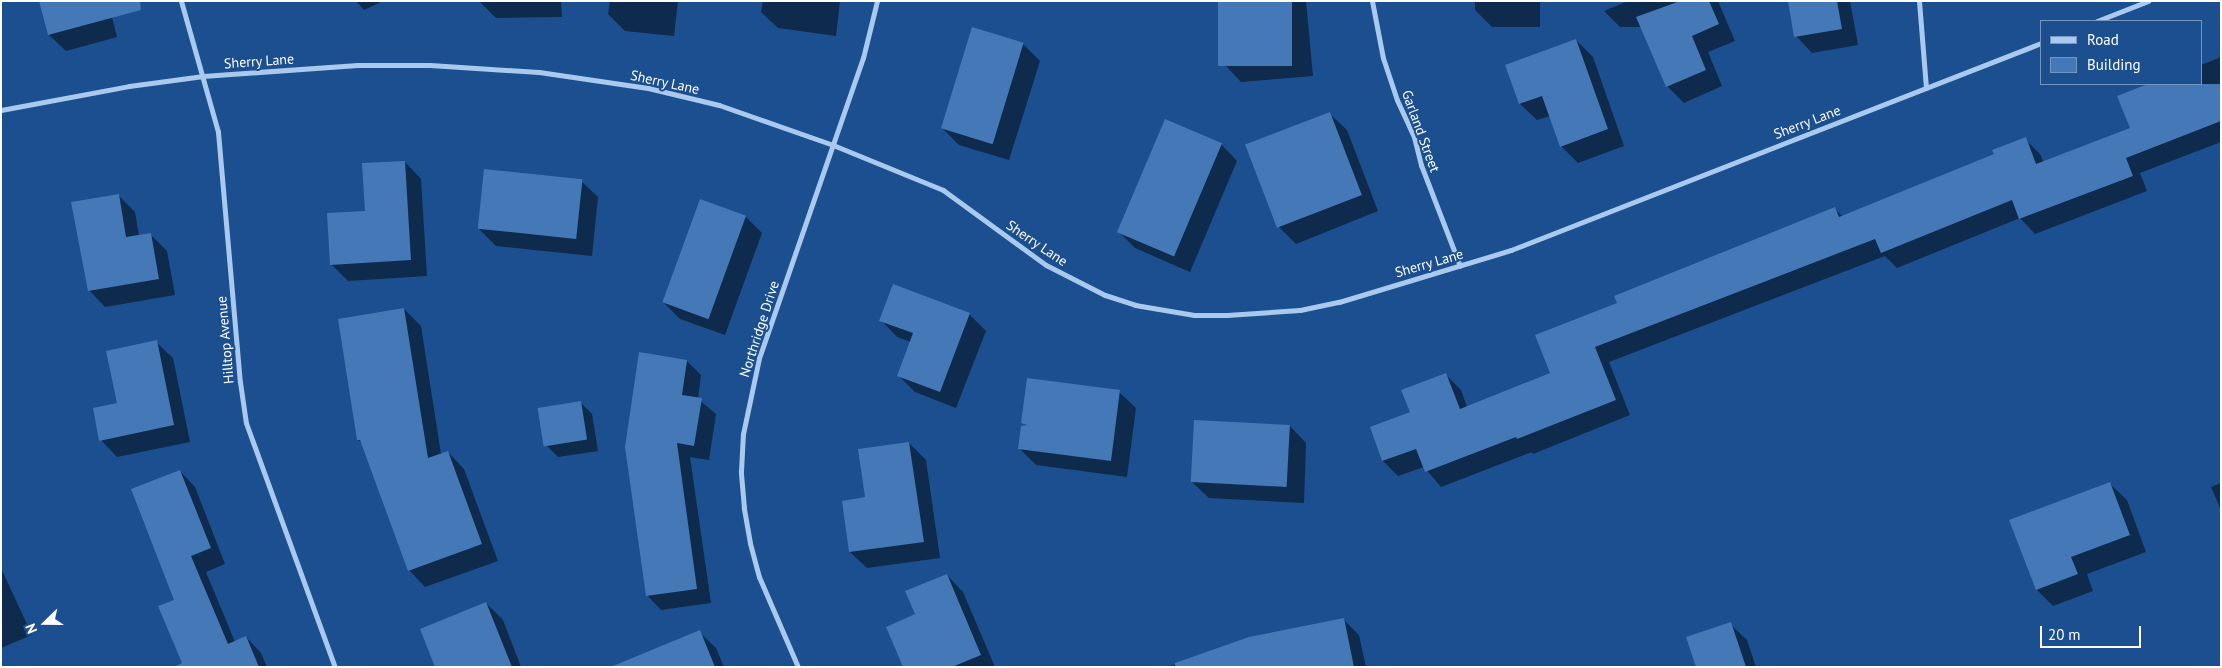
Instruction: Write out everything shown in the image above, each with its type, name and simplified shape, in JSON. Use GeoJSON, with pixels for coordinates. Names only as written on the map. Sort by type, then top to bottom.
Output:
{"type":"FeatureCollection","features":[{"type":"Feature","properties":{"kind":"street","name":"Hilltop Avenue"},"geometry":{"type":"LineString","coordinates":[[181,1],[218,132],[240,382],[246,423],[335,667]]}},
{"type":"Feature","properties":{"kind":"street","name":"Northridge Drive"},"geometry":{"type":"LineString","coordinates":[[798,667],[759,577],[750,543],[744,508],[741,471],[743,434],[759,358],[864,58],[877,1]]}},
{"type":"Feature","properties":{"kind":"street","name":"Garland Street"},"geometry":{"type":"LineString","coordinates":[[1372,1],[1383,58],[1391,83],[1414,137],[1421,165],[1460,266]]}},
{"type":"Feature","properties":{"kind":"street"},"geometry":{"type":"LineString","coordinates":[[1919,1],[1926,88]]}},
{"type":"Feature","properties":{"kind":"street"},"geometry":{"type":"LineString","coordinates":[[2100,20],[2148,1]]}},
{"type":"Feature","properties":{"kind":"street","name":"Sherry Lane"},"geometry":{"type":"LineString","coordinates":[[1,110],[129,86],[203,76],[358,65],[430,65],[539,72],[648,88],[719,105],[833,145],[943,190],[1046,265],[1105,295],[1135,304],[1202,315],[1227,316],[1300,310],[1339,302],[1510,250],[2040,43]]}},
{"type":"Feature","properties":{"kind":"building"},"geometry":{"type":"Polygon","coordinates":[[[39,1],[140,1],[141,10],[48,35],[39,1]]]}},
{"type":"Feature","properties":{"kind":"building"},"geometry":{"type":"Polygon","coordinates":[[[1218,1],[1292,1],[1292,66],[1218,66],[1218,1]]]}},
{"type":"Feature","properties":{"kind":"building"},"geometry":{"type":"Polygon","coordinates":[[[1680,1],[1709,1],[1719,24],[1692,36],[1706,70],[1666,87],[1636,17],[1680,1]]]}},
{"type":"Feature","properties":{"kind":"building"},"geometry":{"type":"Polygon","coordinates":[[[1788,1],[1837,1],[1842,29],[1794,37],[1788,1]]]}},
{"type":"Feature","properties":{"kind":"building"},"geometry":{"type":"Polygon","coordinates":[[[972,27],[1024,43],[993,144],[941,128],[972,27]]]}},
{"type":"Feature","properties":{"kind":"building"},"geometry":{"type":"Polygon","coordinates":[[[1576,39],[1608,129],[1560,147],[1542,96],[1519,104],[1505,65],[1576,39]]]}},
{"type":"Feature","properties":{"kind":"building"},"geometry":{"type":"Polygon","coordinates":[[[2221,84],[2221,121],[2126,158],[2133,176],[2019,219],[2012,200],[1881,253],[1875,239],[1595,347],[1616,400],[1517,439],[1516,437],[1425,472],[1416,449],[1382,461],[1370,427],[1410,412],[1401,390],[1446,373],[1460,409],[1550,373],[1535,335],[1617,303],[1614,296],[1835,207],[1839,217],[1994,154],[1992,150],[2026,137],[2036,164],[2130,128],[2117,96],[2145,85],[2221,84]]]}},
{"type":"Feature","properties":{"kind":"building"},"geometry":{"type":"Polygon","coordinates":[[[1330,112],[1362,195],[1277,228],[1245,145],[1330,112]]]}},
{"type":"Feature","properties":{"kind":"building"},"geometry":{"type":"Polygon","coordinates":[[[1165,119],[1222,143],[1174,256],[1117,232],[1165,119]]]}},
{"type":"Feature","properties":{"kind":"building"},"geometry":{"type":"Polygon","coordinates":[[[405,161],[411,260],[330,265],[327,213],[365,211],[362,163],[405,161]]]}},
{"type":"Feature","properties":{"kind":"building"},"geometry":{"type":"Polygon","coordinates":[[[484,169],[582,179],[576,239],[478,229],[484,169]]]}},
{"type":"Feature","properties":{"kind":"building"},"geometry":{"type":"Polygon","coordinates":[[[119,194],[126,237],[151,233],[159,279],[88,291],[71,202],[119,194]]]}},
{"type":"Feature","properties":{"kind":"building"},"geometry":{"type":"Polygon","coordinates":[[[700,199],[746,216],[708,319],[662,302],[700,199]]]}},
{"type":"Feature","properties":{"kind":"building"},"geometry":{"type":"Polygon","coordinates":[[[893,284],[970,313],[940,392],[897,376],[913,333],[879,321],[893,284]]]}},
{"type":"Feature","properties":{"kind":"building"},"geometry":{"type":"Polygon","coordinates":[[[404,308],[428,458],[448,451],[482,544],[408,571],[360,440],[357,440],[338,319],[404,308]]]}},
{"type":"Feature","properties":{"kind":"building"},"geometry":{"type":"Polygon","coordinates":[[[157,340],[174,425],[99,441],[93,408],[117,403],[106,351],[157,340]]]}},
{"type":"Feature","properties":{"kind":"building"},"geometry":{"type":"Polygon","coordinates":[[[639,352],[687,360],[682,395],[702,398],[694,446],[677,443],[697,589],[646,596],[625,447],[639,352]]]}},
{"type":"Feature","properties":{"kind":"building"},"geometry":{"type":"Polygon","coordinates":[[[1027,378],[1120,390],[1111,461],[1018,449],[1021,426],[1027,425],[1021,423],[1027,378]]]}},
{"type":"Feature","properties":{"kind":"building"},"geometry":{"type":"Polygon","coordinates":[[[581,401],[587,440],[544,446],[538,408],[581,401]]]}},
{"type":"Feature","properties":{"kind":"building"},"geometry":{"type":"Polygon","coordinates":[[[1194,420],[1290,425],[1287,487],[1191,482],[1194,420]]]}},
{"type":"Feature","properties":{"kind":"building"},"geometry":{"type":"Polygon","coordinates":[[[909,442],[924,542],[849,552],[842,501],[865,497],[858,449],[909,442]]]}},
{"type":"Feature","properties":{"kind":"building"},"geometry":{"type":"Polygon","coordinates":[[[180,470],[211,548],[191,556],[228,644],[246,636],[259,667],[174,667],[182,663],[158,606],[174,600],[131,489],[180,470]]]}},
{"type":"Feature","properties":{"kind":"building"},"geometry":{"type":"Polygon","coordinates":[[[2110,482],[2130,535],[2071,557],[2078,574],[2036,590],[2009,520],[2110,482]]]}},
{"type":"Feature","properties":{"kind":"building"},"geometry":{"type":"Polygon","coordinates":[[[947,574],[981,655],[952,667],[903,667],[886,627],[915,614],[905,591],[947,574]]]}},
{"type":"Feature","properties":{"kind":"building"},"geometry":{"type":"Polygon","coordinates":[[[486,602],[512,667],[435,667],[420,629],[486,602]]]}},
{"type":"Feature","properties":{"kind":"building"},"geometry":{"type":"Polygon","coordinates":[[[1344,618],[1354,667],[1175,667],[1175,663],[1249,637],[1344,618]]]}},
{"type":"Feature","properties":{"kind":"building"},"geometry":{"type":"Polygon","coordinates":[[[1731,622],[1746,667],[1696,667],[1686,637],[1731,622]]]}},
{"type":"Feature","properties":{"kind":"building"},"geometry":{"type":"Polygon","coordinates":[[[700,630],[715,667],[613,667],[613,666],[700,630]]]}}]}
